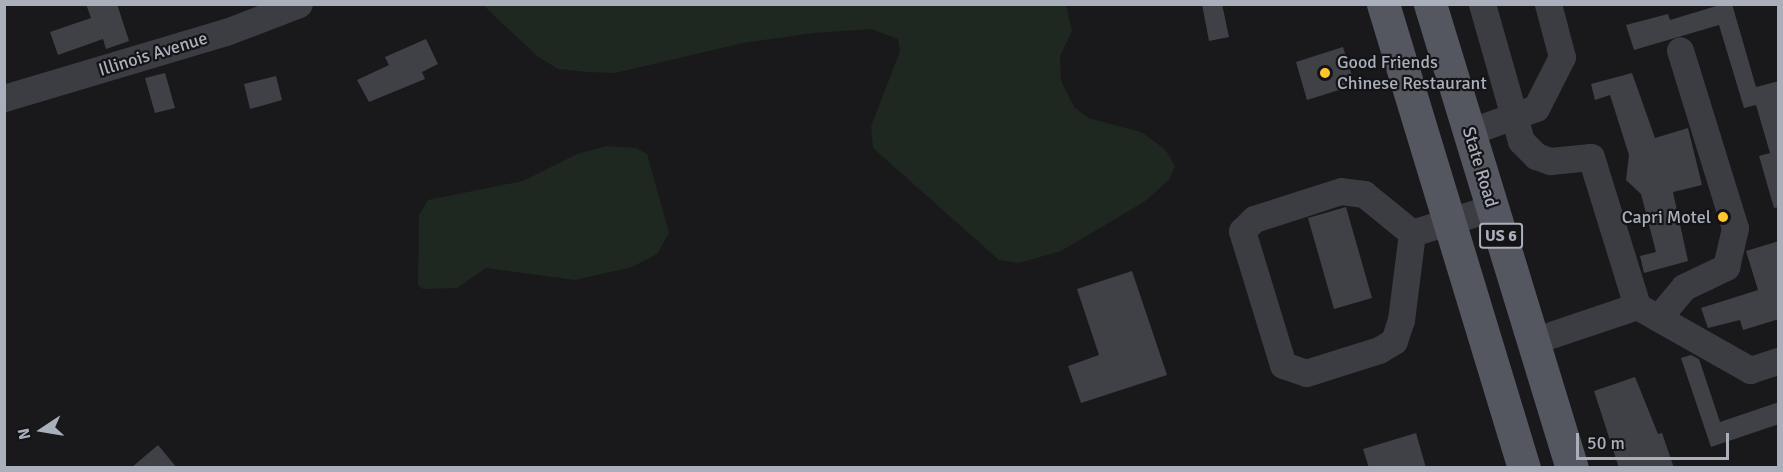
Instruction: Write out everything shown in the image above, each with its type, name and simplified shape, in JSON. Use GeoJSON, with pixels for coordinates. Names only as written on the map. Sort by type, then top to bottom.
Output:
{"type":"FeatureCollection","features":[{"type":"Feature","properties":{"kind":"main road","name":"US 6"},"geometry":{"type":"LineString","coordinates":[[1383,4],[1524,468]]}},
{"type":"Feature","properties":{"kind":"main road","name":"State Road"},"geometry":{"type":"LineString","coordinates":[[1430,4],[1572,468]]}},
{"type":"Feature","properties":{"kind":"street","name":"Illinois Avenue"},"geometry":{"type":"LineString","coordinates":[[4,98],[226,32],[299,4]]}},
{"type":"Feature","properties":{"kind":"street"},"geometry":{"type":"LineString","coordinates":[[1482,4],[1521,141],[1536,156],[1550,161],[1591,158],[1647,312],[1750,370],[1779,361]]}},
{"type":"Feature","properties":{"kind":"street"},"geometry":{"type":"LineString","coordinates":[[1469,132],[1536,108],[1562,57],[1548,4]]}},
{"type":"Feature","properties":{"kind":"street"},"geometry":{"type":"LineString","coordinates":[[1533,341],[1647,312],[1684,287],[1726,267],[1735,228],[1680,50]]}},
{"type":"Feature","properties":{"kind":"street"},"geometry":{"type":"LineString","coordinates":[[1341,191],[1364,194],[1412,233],[1401,320],[1394,340],[1379,351],[1306,373],[1283,365],[1242,231],[1254,219],[1341,191]]}},
{"type":"Feature","properties":{"kind":"street"},"geometry":{"type":"LineString","coordinates":[[1412,233],[1492,208]]}},
{"type":"Feature","properties":{"kind":"shaded area"},"geometry":{"type":"Polygon","coordinates":[[[483,5],[1066,5],[1072,31],[1060,56],[1061,81],[1074,107],[1088,118],[1141,132],[1165,149],[1175,166],[1169,180],[1144,202],[1061,251],[1019,263],[999,260],[873,148],[871,127],[900,51],[898,39],[871,29],[813,33],[743,43],[615,73],[587,72],[558,69],[537,56],[483,5]]]}},
{"type":"Feature","properties":{"kind":"shaded area"},"geometry":{"type":"Polygon","coordinates":[[[606,146],[636,148],[647,154],[669,233],[657,254],[632,267],[575,280],[486,268],[457,288],[423,289],[418,285],[419,215],[428,200],[523,181],[577,154],[606,146]]]}},
{"type":"Feature","properties":{"kind":"building"},"geometry":{"type":"Polygon","coordinates":[[[86,4],[117,4],[129,41],[106,49],[103,39],[58,55],[50,32],[91,18],[86,4]]]}},
{"type":"Feature","properties":{"kind":"building"},"geometry":{"type":"Polygon","coordinates":[[[1202,4],[1222,4],[1229,37],[1209,41],[1202,4]]]}},
{"type":"Feature","properties":{"kind":"building"},"geometry":{"type":"Polygon","coordinates":[[[1723,4],[1732,4],[1756,87],[1779,81],[1779,207],[1774,208],[1759,156],[1770,153],[1756,105],[1744,108],[1719,25],[1634,50],[1626,25],[1668,14],[1670,20],[1723,4]]]}},
{"type":"Feature","properties":{"kind":"building"},"geometry":{"type":"Polygon","coordinates":[[[426,39],[438,64],[422,72],[425,79],[369,102],[357,80],[389,65],[385,57],[426,39]]]}},
{"type":"Feature","properties":{"kind":"building","name":"Good Friends Chinese Restaurant"},"geometry":{"type":"Polygon","coordinates":[[[1343,47],[1355,85],[1307,100],[1296,62],[1343,47]]]}},
{"type":"Feature","properties":{"kind":"building"},"geometry":{"type":"Polygon","coordinates":[[[165,73],[175,108],[155,113],[145,78],[165,73]]]}},
{"type":"Feature","properties":{"kind":"building"},"geometry":{"type":"Polygon","coordinates":[[[1632,73],[1655,138],[1688,128],[1702,185],[1673,192],[1688,261],[1644,273],[1640,256],[1656,252],[1641,194],[1626,180],[1629,155],[1610,95],[1595,100],[1591,84],[1632,73]]]}},
{"type":"Feature","properties":{"kind":"building"},"geometry":{"type":"Polygon","coordinates":[[[276,76],[282,100],[250,109],[244,84],[276,76]]]}},
{"type":"Feature","properties":{"kind":"building"},"geometry":{"type":"Polygon","coordinates":[[[1346,207],[1372,298],[1334,309],[1308,218],[1346,207]]]}},
{"type":"Feature","properties":{"kind":"building"},"geometry":{"type":"Polygon","coordinates":[[[1779,241],[1779,319],[1743,330],[1740,320],[1708,328],[1701,308],[1758,290],[1746,251],[1779,241]]]}},
{"type":"Feature","properties":{"kind":"building"},"geometry":{"type":"Polygon","coordinates":[[[1132,271],[1167,375],[1081,403],[1068,366],[1099,355],[1077,289],[1132,271]]]}},
{"type":"Feature","properties":{"kind":"building"},"geometry":{"type":"Polygon","coordinates":[[[1691,355],[1699,359],[1720,422],[1779,402],[1779,424],[1711,447],[1681,358],[1691,355]]]}},
{"type":"Feature","properties":{"kind":"building"},"geometry":{"type":"Polygon","coordinates":[[[1635,377],[1658,434],[1662,433],[1674,468],[1619,468],[1594,391],[1635,377]]]}},
{"type":"Feature","properties":{"kind":"building"},"geometry":{"type":"Polygon","coordinates":[[[1416,433],[1426,468],[1369,468],[1363,449],[1416,433]]]}},
{"type":"Feature","properties":{"kind":"building"},"geometry":{"type":"Polygon","coordinates":[[[158,445],[177,468],[131,468],[158,445]]]}},
{"type":"Feature","properties":{"kind":"place","name":"Good Friends Chinese Restaurant"},"geometry":{"type":"Point","coordinates":[1325,73]}},
{"type":"Feature","properties":{"kind":"place","name":"Capri Motel"},"geometry":{"type":"Point","coordinates":[1723,217]}}]}
